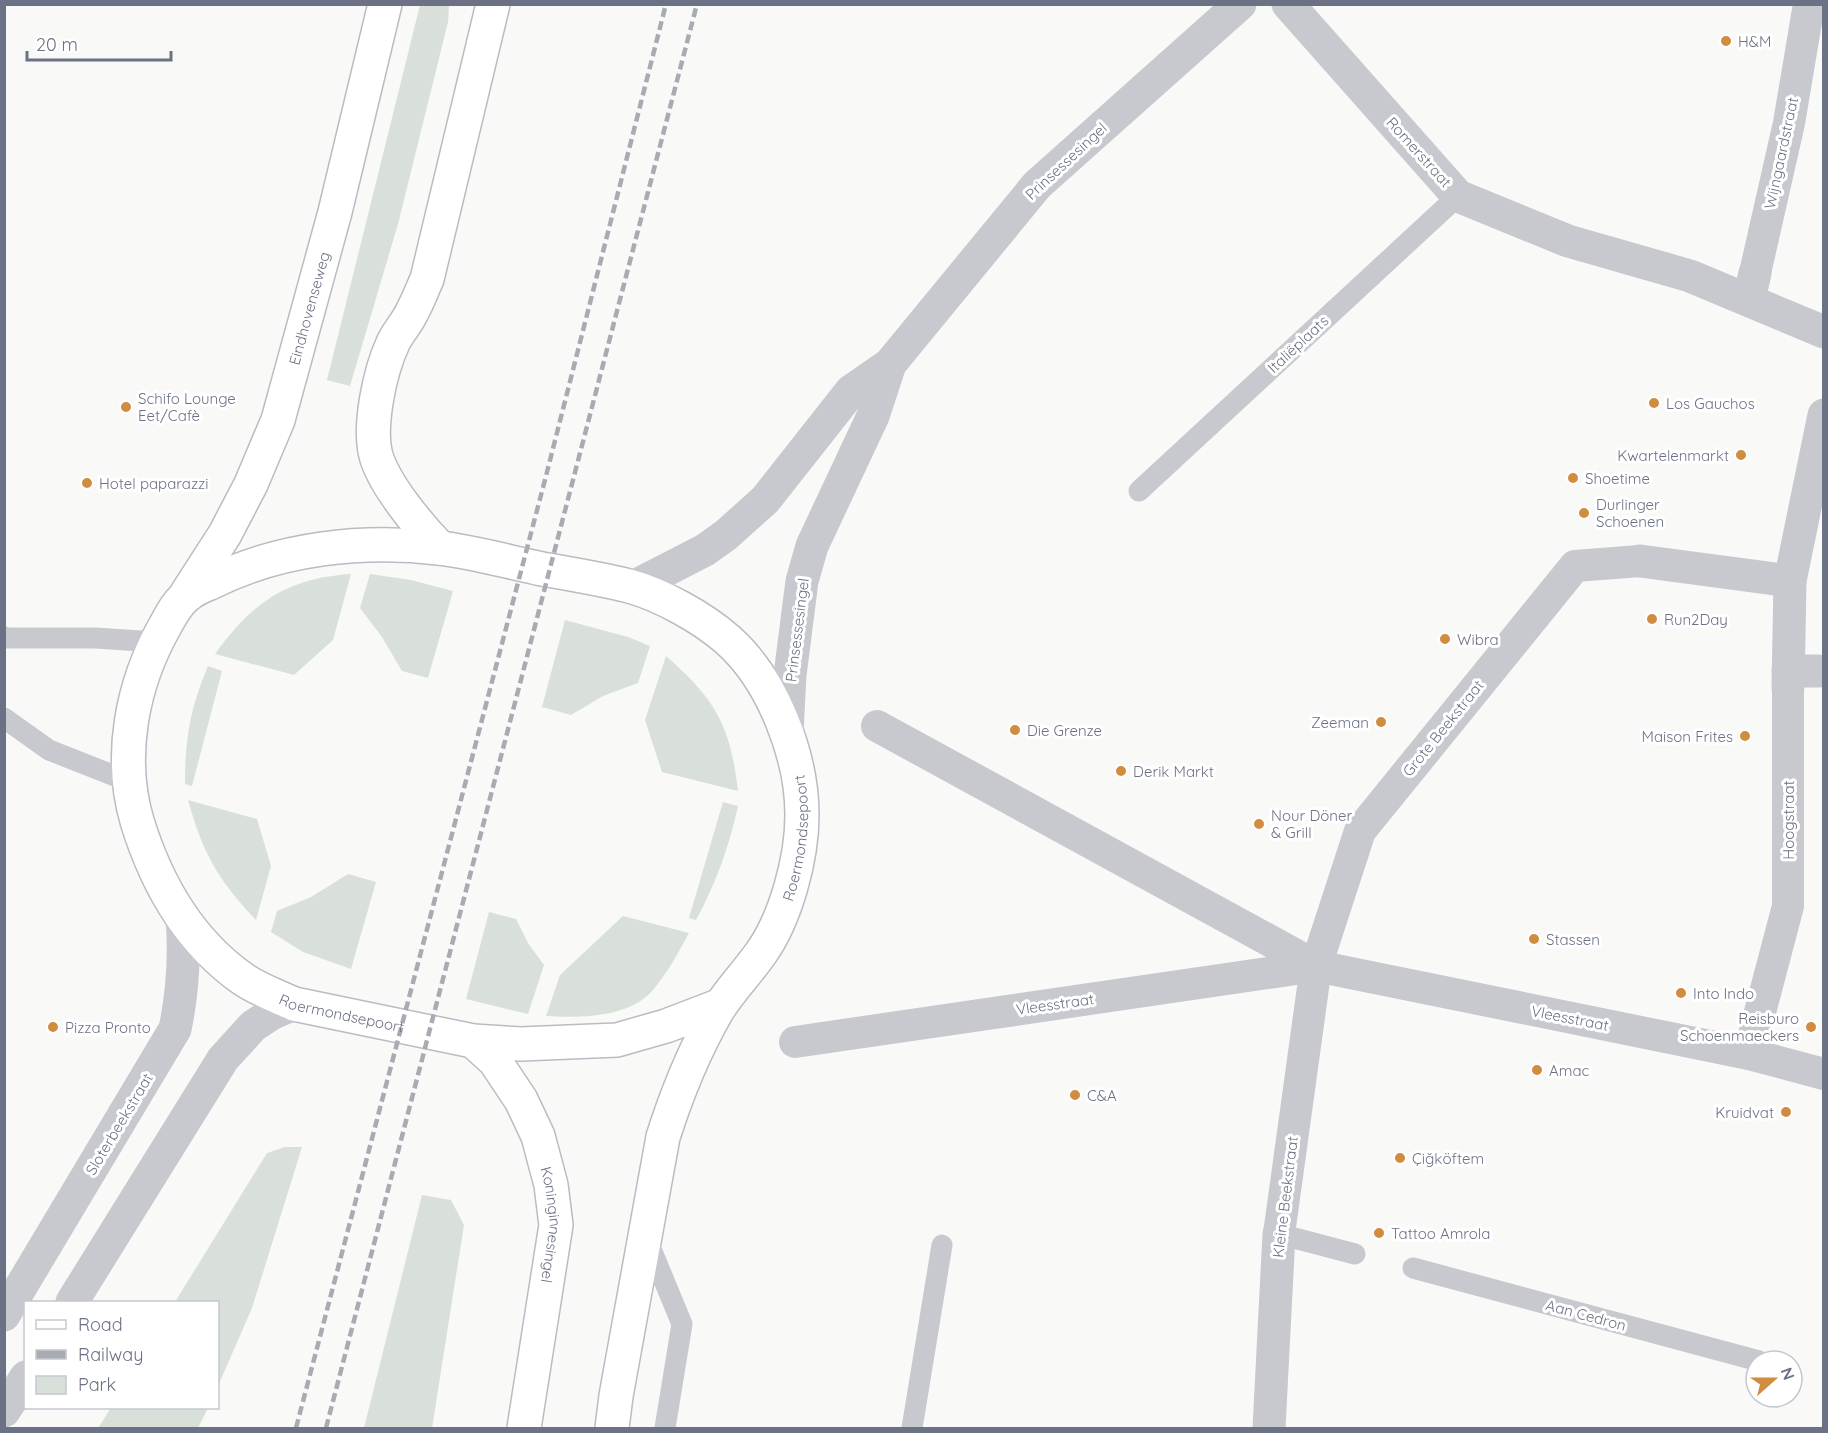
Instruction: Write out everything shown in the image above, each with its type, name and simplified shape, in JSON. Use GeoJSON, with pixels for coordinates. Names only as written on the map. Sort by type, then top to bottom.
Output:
{"type":"FeatureCollection","features":[{"type":"Feature","properties":{"kind":"main road","name":"Eindhovenseweg"},"geometry":{"type":"LineString","coordinates":[[186,595],[225,534],[251,484],[278,420],[335,212],[385,4]]}},
{"type":"Feature","properties":{"kind":"main road"},"geometry":{"type":"LineString","coordinates":[[440,548],[420,527],[403,503],[377,459],[375,407],[381,371],[427,279],[493,4]]}},
{"type":"Feature","properties":{"kind":"main road","name":"Roermondsepoort"},"geometry":{"type":"LineString","coordinates":[[381,545],[440,548],[633,587],[676,606],[733,645],[759,678],[787,733],[797,768],[802,813],[798,850],[792,879],[775,928],[764,950],[721,1005],[666,1026],[617,1040],[521,1044],[473,1041],[294,1004],[267,993],[242,978],[210,950],[168,897],[152,866],[134,808],[130,782],[129,730],[139,690],[156,642],[175,608],[186,595],[222,577],[254,564],[315,550],[381,545]]}},
{"type":"Feature","properties":{"kind":"main road"},"geometry":{"type":"LineString","coordinates":[[612,1428],[663,1137],[688,1066],[721,1005]]}},
{"type":"Feature","properties":{"kind":"main road","name":"Koninginnesingel"},"geometry":{"type":"LineString","coordinates":[[473,1041],[495,1061],[521,1100],[538,1136],[551,1185],[556,1225],[524,1428]]}},
{"type":"Feature","properties":{"kind":"street","name":"Prinsessesingel"},"geometry":{"type":"LineString","coordinates":[[633,587],[691,558],[726,535],[765,500],[851,391],[890,364],[1036,185],[1240,4]]}},
{"type":"Feature","properties":{"kind":"street","name":"Romerstraat"},"geometry":{"type":"LineString","coordinates":[[1288,4],[1458,196],[1568,241],[1690,276],[1752,286]]}},
{"type":"Feature","properties":{"kind":"street","name":"Wijngaardstraat"},"geometry":{"type":"LineString","coordinates":[[1752,286],[1789,123],[1809,4]]}},
{"type":"Feature","properties":{"kind":"street"},"geometry":{"type":"LineString","coordinates":[[1752,286],[1824,332]]}},
{"type":"Feature","properties":{"kind":"street","name":"Prinsessesingel"},"geometry":{"type":"LineString","coordinates":[[787,733],[791,663],[802,581],[812,546],[873,416],[890,364]]}},
{"type":"Feature","properties":{"kind":"street"},"geometry":{"type":"LineString","coordinates":[[1640,561],[1790,581],[1824,415]]}},
{"type":"Feature","properties":{"kind":"street","name":"Grote Beekstraat"},"geometry":{"type":"LineString","coordinates":[[1316,966],[1360,831],[1575,566],[1640,561]]}},
{"type":"Feature","properties":{"kind":"street","name":"Hoogstraat"},"geometry":{"type":"LineString","coordinates":[[1749,1054],[1788,906],[1798,677],[1790,581]]}},
{"type":"Feature","properties":{"kind":"street","name":"Vleesstraat"},"geometry":{"type":"LineString","coordinates":[[877,726],[1316,966],[1749,1054],[1824,1074]]}},
{"type":"Feature","properties":{"kind":"street","name":"Sloterbeekstraat"},"geometry":{"type":"LineString","coordinates":[[4,1315],[175,1029],[182,1000],[184,971],[185,948],[182,917]]}},
{"type":"Feature","properties":{"kind":"street","name":"Vleesstraat"},"geometry":{"type":"LineString","coordinates":[[795,1042],[1316,966]]}},
{"type":"Feature","properties":{"kind":"street","name":"Kleine Beekstraat"},"geometry":{"type":"LineString","coordinates":[[1269,1428],[1279,1234],[1316,966]]}},
{"type":"Feature","properties":{"kind":"street"},"geometry":{"type":"LineString","coordinates":[[73,1301],[223,1059],[254,1026],[273,1013],[294,1004]]}},
{"type":"Feature","properties":{"kind":"street"},"geometry":{"type":"LineString","coordinates":[[4,1411],[24,1380]]}},
{"type":"Feature","properties":{"kind":"lane","name":"Italiëplaats"},"geometry":{"type":"LineString","coordinates":[[1139,492],[1458,196]]}},
{"type":"Feature","properties":{"kind":"lane"},"geometry":{"type":"LineString","coordinates":[[4,637],[95,638],[156,642]]}},
{"type":"Feature","properties":{"kind":"lane"},"geometry":{"type":"LineString","coordinates":[[4,718],[49,750],[130,782]]}},
{"type":"Feature","properties":{"kind":"lane"},"geometry":{"type":"LineString","coordinates":[[1279,1234],[1354,1254]]}},
{"type":"Feature","properties":{"kind":"lane"},"geometry":{"type":"LineString","coordinates":[[646,1235],[682,1324],[665,1428]]}},
{"type":"Feature","properties":{"kind":"lane"},"geometry":{"type":"LineString","coordinates":[[912,1428],[942,1245]]}},
{"type":"Feature","properties":{"kind":"lane","name":"Aan Cedron"},"geometry":{"type":"LineString","coordinates":[[1413,1268],[1744,1357]]}},
{"type":"Feature","properties":{"kind":"green space"},"geometry":{"type":"Polygon","coordinates":[[[420,5],[449,5],[448,22],[398,224],[350,386],[327,380],[420,5]]]}},
{"type":"Feature","properties":{"kind":"green space"},"geometry":{"type":"Polygon","coordinates":[[[351,574],[333,640],[294,675],[215,654],[243,620],[273,596],[308,581],[351,574]]]}},
{"type":"Feature","properties":{"kind":"green space"},"geometry":{"type":"Polygon","coordinates":[[[370,574],[411,580],[453,591],[428,678],[402,671],[382,637],[360,608],[370,574]]]}},
{"type":"Feature","properties":{"kind":"green space"},"geometry":{"type":"Polygon","coordinates":[[[565,620],[628,637],[650,646],[638,683],[603,696],[571,715],[542,707],[565,620]]]}},
{"type":"Feature","properties":{"kind":"green space"},"geometry":{"type":"Polygon","coordinates":[[[666,656],[697,686],[718,715],[730,748],[738,791],[662,772],[645,720],[666,656]]]}},
{"type":"Feature","properties":{"kind":"green space"},"geometry":{"type":"Polygon","coordinates":[[[208,666],[222,671],[192,786],[185,784],[186,752],[193,710],[208,666]]]}},
{"type":"Feature","properties":{"kind":"green space"},"geometry":{"type":"Polygon","coordinates":[[[188,800],[257,819],[271,866],[256,920],[231,892],[213,865],[188,800]]]}},
{"type":"Feature","properties":{"kind":"green space"},"geometry":{"type":"Polygon","coordinates":[[[723,802],[738,806],[721,864],[696,920],[689,918],[723,802]]]}},
{"type":"Feature","properties":{"kind":"green space"},"geometry":{"type":"Polygon","coordinates":[[[348,874],[376,882],[351,969],[303,952],[271,932],[277,911],[311,897],[348,874]]]}},
{"type":"Feature","properties":{"kind":"green space"},"geometry":{"type":"Polygon","coordinates":[[[489,912],[516,919],[528,943],[544,965],[528,1014],[466,999],[489,912]]]}},
{"type":"Feature","properties":{"kind":"green space"},"geometry":{"type":"Polygon","coordinates":[[[623,916],[689,933],[672,963],[652,991],[630,1007],[617,1011],[588,1016],[546,1016],[560,975],[623,916]]]}},
{"type":"Feature","properties":{"kind":"green space"},"geometry":{"type":"Polygon","coordinates":[[[285,1147],[302,1147],[252,1308],[219,1384],[219,1301],[176,1301],[267,1153],[285,1147]]]}},
{"type":"Feature","properties":{"kind":"green space"},"geometry":{"type":"Polygon","coordinates":[[[422,1195],[451,1200],[464,1225],[432,1428],[364,1428],[422,1195]]]}},
{"type":"Feature","properties":{"kind":"green space"},"geometry":{"type":"Polygon","coordinates":[[[110,1409],[208,1409],[198,1428],[98,1428],[110,1409]]]}},
{"type":"Feature","properties":{"kind":"railway"},"geometry":{"type":"LineString","coordinates":[[296,1428],[546,476],[666,4]]}},
{"type":"Feature","properties":{"kind":"railway"},"geometry":{"type":"LineString","coordinates":[[326,1428],[697,4]]}},
{"type":"Feature","properties":{"kind":"place","name":"H&M"},"geometry":{"type":"Point","coordinates":[1726,41]}},
{"type":"Feature","properties":{"kind":"place","name":"Los Gauchos"},"geometry":{"type":"Point","coordinates":[1654,403]}},
{"type":"Feature","properties":{"kind":"place","name":"Schifo Lounge Eet/Cafè"},"geometry":{"type":"Point","coordinates":[126,407]}},
{"type":"Feature","properties":{"kind":"place","name":"Kwartelenmarkt"},"geometry":{"type":"Point","coordinates":[1741,455]}},
{"type":"Feature","properties":{"kind":"place","name":"Shoetime"},"geometry":{"type":"Point","coordinates":[1573,478]}},
{"type":"Feature","properties":{"kind":"place","name":"Hotel paparazzi"},"geometry":{"type":"Point","coordinates":[87,483]}},
{"type":"Feature","properties":{"kind":"place","name":"Durlinger Schoenen"},"geometry":{"type":"Point","coordinates":[1584,513]}},
{"type":"Feature","properties":{"kind":"place","name":"Run2Day"},"geometry":{"type":"Point","coordinates":[1652,619]}},
{"type":"Feature","properties":{"kind":"place","name":"Wibra"},"geometry":{"type":"Point","coordinates":[1445,639]}},
{"type":"Feature","properties":{"kind":"place","name":"Zeeman"},"geometry":{"type":"Point","coordinates":[1381,722]}},
{"type":"Feature","properties":{"kind":"place","name":"Die Grenze"},"geometry":{"type":"Point","coordinates":[1015,730]}},
{"type":"Feature","properties":{"kind":"place","name":"Maison Frites"},"geometry":{"type":"Point","coordinates":[1745,736]}},
{"type":"Feature","properties":{"kind":"place","name":"Derik Markt"},"geometry":{"type":"Point","coordinates":[1121,771]}},
{"type":"Feature","properties":{"kind":"place","name":"Nour Döner & Grill"},"geometry":{"type":"Point","coordinates":[1259,824]}},
{"type":"Feature","properties":{"kind":"place","name":"Stassen"},"geometry":{"type":"Point","coordinates":[1534,939]}},
{"type":"Feature","properties":{"kind":"place","name":"Into Indo"},"geometry":{"type":"Point","coordinates":[1681,993]}},
{"type":"Feature","properties":{"kind":"place","name":"Pizza Pronto"},"geometry":{"type":"Point","coordinates":[53,1027]}},
{"type":"Feature","properties":{"kind":"place","name":"Reisburo Schoenmaeckers"},"geometry":{"type":"Point","coordinates":[1811,1027]}},
{"type":"Feature","properties":{"kind":"place","name":"Amac"},"geometry":{"type":"Point","coordinates":[1537,1070]}},
{"type":"Feature","properties":{"kind":"place","name":"C&A"},"geometry":{"type":"Point","coordinates":[1075,1095]}},
{"type":"Feature","properties":{"kind":"place","name":"Kruidvat"},"geometry":{"type":"Point","coordinates":[1786,1112]}},
{"type":"Feature","properties":{"kind":"place","name":"Çiğköftem"},"geometry":{"type":"Point","coordinates":[1400,1158]}},
{"type":"Feature","properties":{"kind":"place","name":"Tattoo Amrola"},"geometry":{"type":"Point","coordinates":[1379,1233]}}]}
